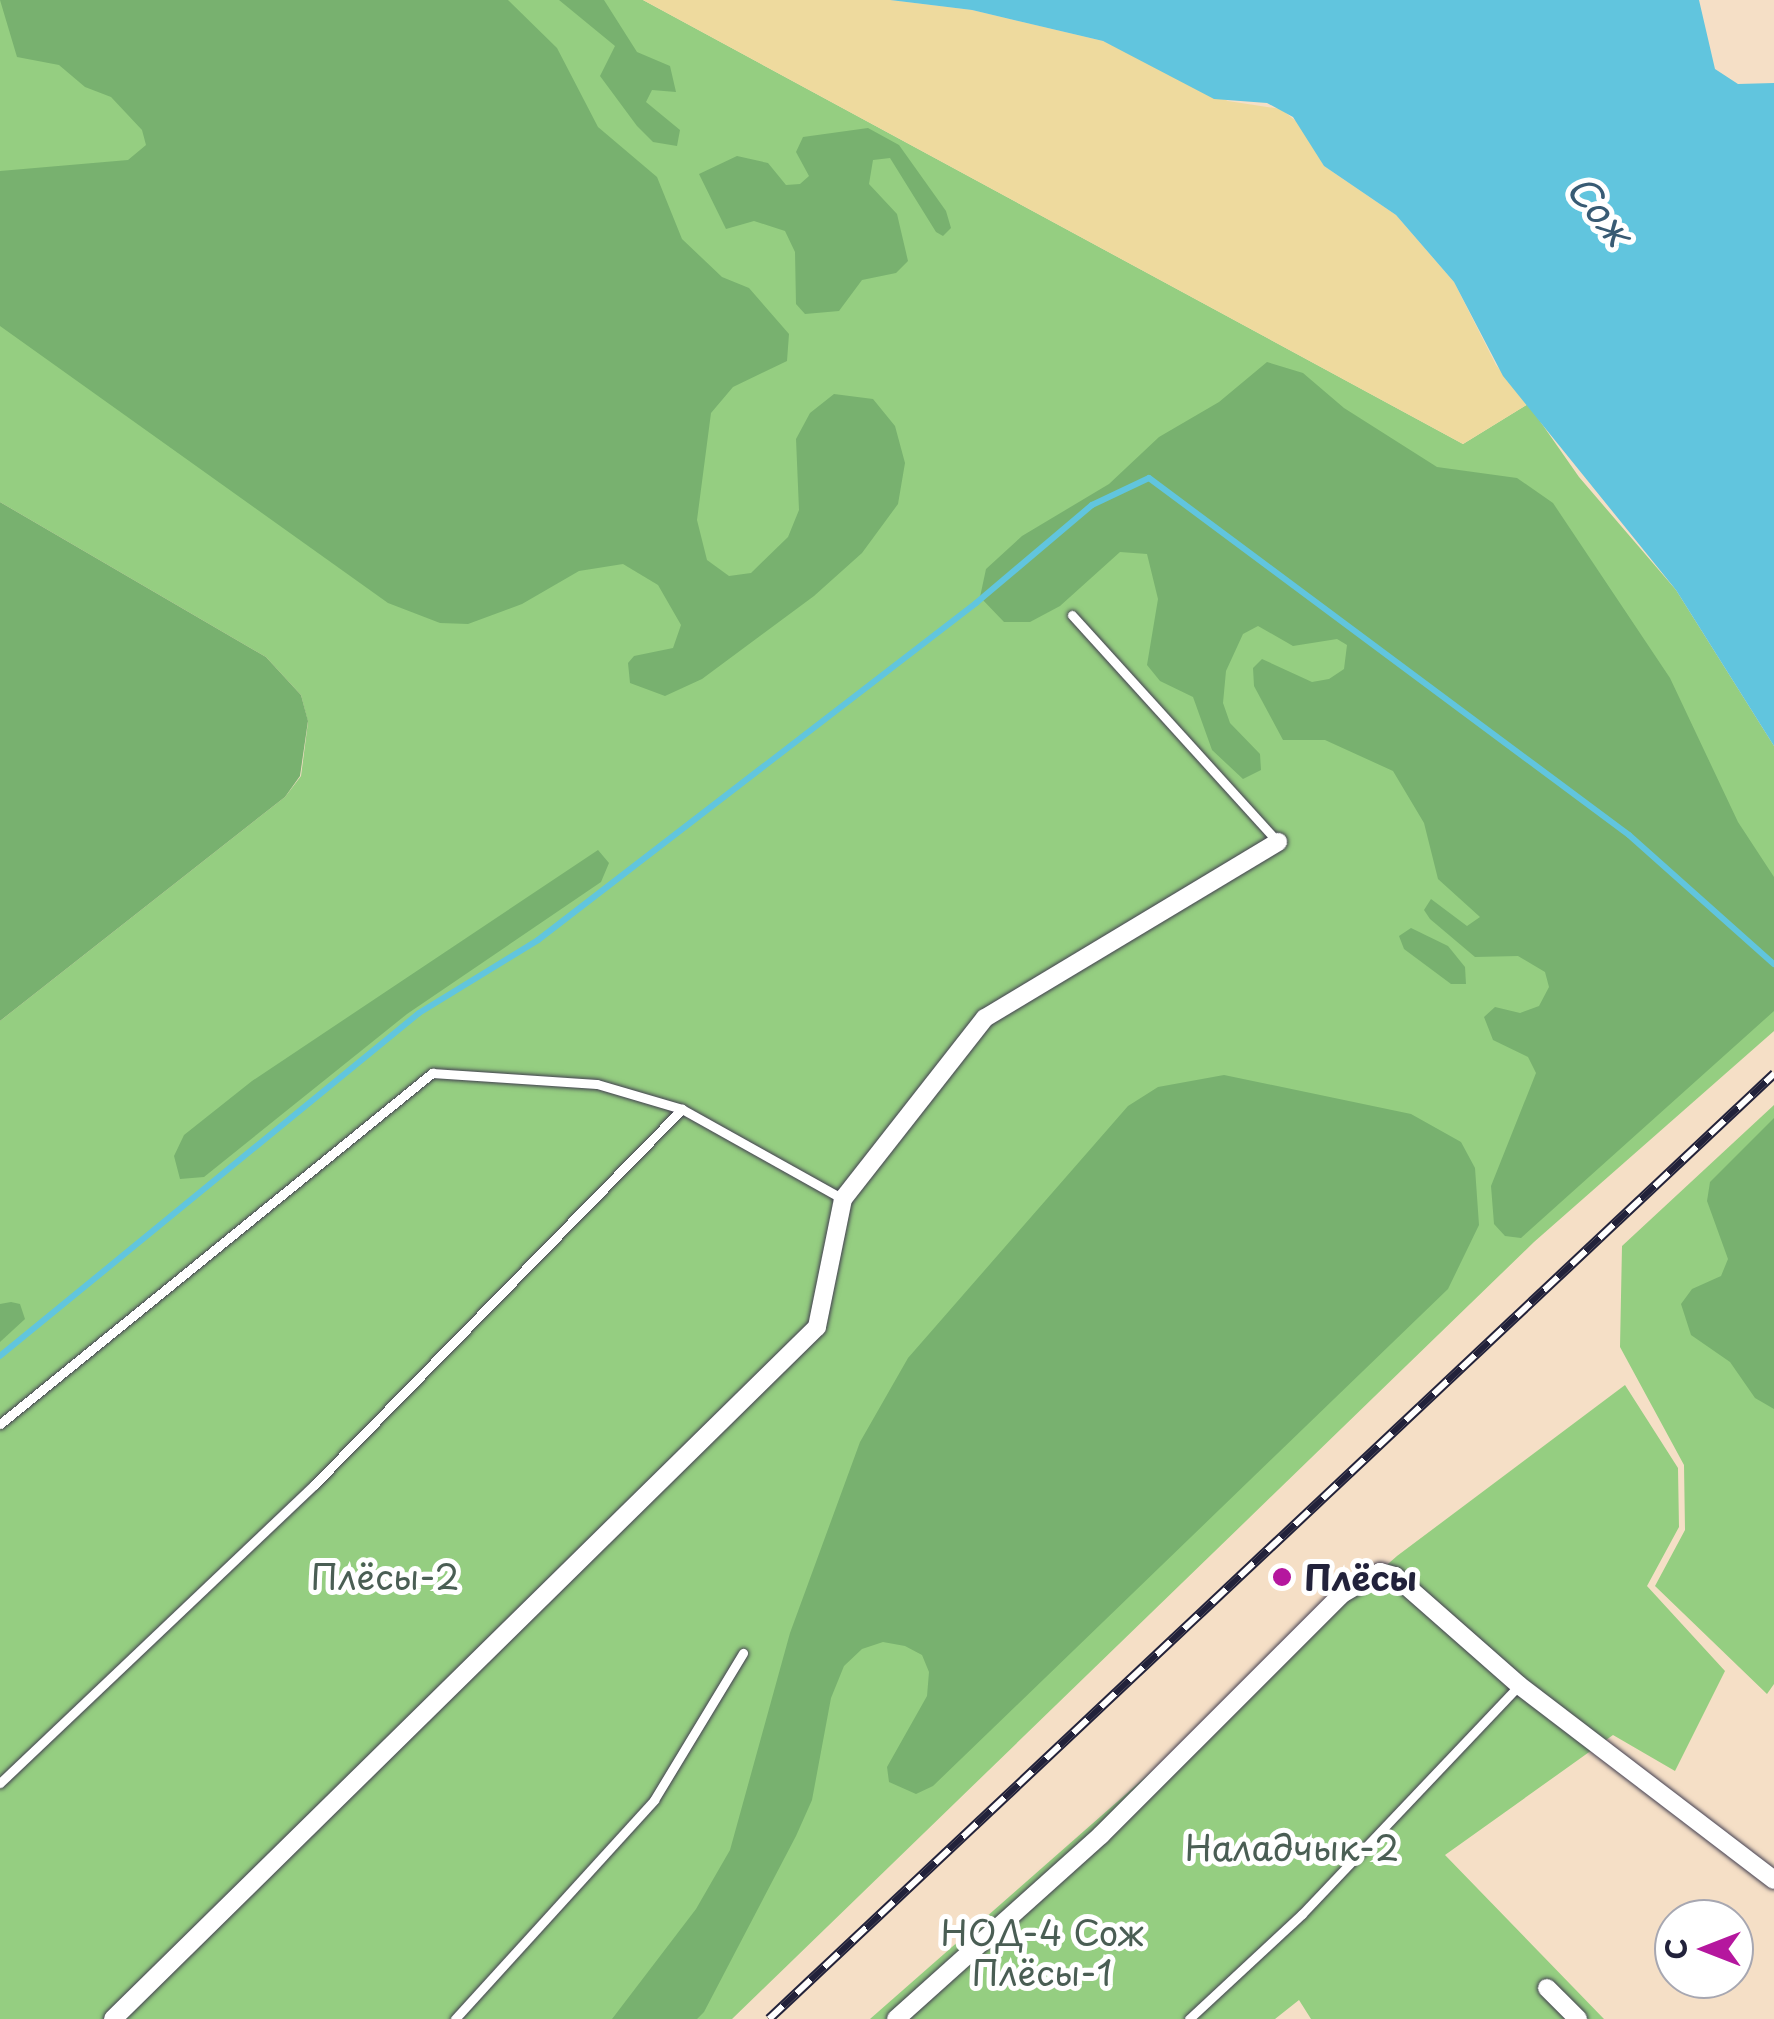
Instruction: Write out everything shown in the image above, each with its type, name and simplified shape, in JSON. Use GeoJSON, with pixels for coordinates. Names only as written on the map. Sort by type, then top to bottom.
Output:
{"type":"FeatureCollection","features":[{"type":"Feature","properties":{"kind":"street"},"geometry":{"type":"LineString","coordinates":[[113,2019],[817,1327],[843,1199],[985,1018],[1278,842]]}},
{"type":"Feature","properties":{"kind":"street"},"geometry":{"type":"LineString","coordinates":[[896,2019],[1101,1835],[1364,1576],[1395,1576],[1519,1685],[1774,1880]]}},
{"type":"Feature","properties":{"kind":"street"},"geometry":{"type":"LineString","coordinates":[[1547,1988],[1578,2019]]}},
{"type":"Feature","properties":{"kind":"lane"},"geometry":{"type":"LineString","coordinates":[[1072,615],[1278,842]]}},
{"type":"Feature","properties":{"kind":"lane"},"geometry":{"type":"LineString","coordinates":[[0,1424],[432,1073],[597,1084],[682,1109],[843,1199]]}},
{"type":"Feature","properties":{"kind":"lane"},"geometry":{"type":"LineString","coordinates":[[0,1783],[314,1485],[682,1109]]}},
{"type":"Feature","properties":{"kind":"lane"},"geometry":{"type":"LineString","coordinates":[[454,2019],[654,1800],[743,1653]]}},
{"type":"Feature","properties":{"kind":"lane"},"geometry":{"type":"LineString","coordinates":[[1190,2019],[1302,1914],[1519,1685]]}},
{"type":"Feature","properties":{"kind":"green space","name":"Плёсы-2"},"geometry":{"type":"Polygon","coordinates":[[[0,0],[643,0],[1463,444],[1528,404],[1579,477],[1676,590],[1774,746],[1774,1031],[1534,1242],[732,2019],[0,2019],[0,1021],[285,797],[301,776],[308,722],[301,695],[266,657],[0,502],[0,0]]]}},
{"type":"Feature","properties":{"kind":"green space"},"geometry":{"type":"Polygon","coordinates":[[[0,0],[508,0],[557,48],[598,127],[657,177],[682,239],[722,277],[749,288],[789,334],[787,361],[733,387],[711,413],[697,520],[707,560],[729,576],[751,573],[788,537],[799,510],[796,439],[810,413],[834,394],[873,399],[895,426],[905,463],[898,504],[862,553],[814,596],[702,679],[665,696],[630,683],[628,663],[634,656],[673,648],[681,625],[658,585],[623,564],[579,571],[522,604],[468,624],[440,623],[388,603],[0,326],[0,171],[128,160],[146,145],[142,130],[111,97],[85,87],[59,65],[17,57],[0,0]]]}},
{"type":"Feature","properties":{"kind":"green space"},"geometry":{"type":"Polygon","coordinates":[[[559,0],[604,0],[637,52],[670,66],[676,92],[652,90],[646,102],[680,130],[677,146],[653,142],[637,126],[600,76],[615,46],[559,0]]]}},
{"type":"Feature","properties":{"kind":"green space"},"geometry":{"type":"Polygon","coordinates":[[[868,128],[899,145],[946,211],[951,228],[943,236],[936,232],[890,158],[873,160],[869,184],[897,214],[908,261],[896,273],[862,280],[839,311],[805,314],[796,304],[795,252],[785,231],[754,221],[726,229],[699,174],[737,156],[768,163],[786,185],[800,184],[809,176],[796,152],[803,137],[868,128]]]}},
{"type":"Feature","properties":{"kind":"green space"},"geometry":{"type":"Polygon","coordinates":[[[1267,362],[1303,373],[1344,408],[1437,467],[1517,478],[1553,503],[1670,678],[1738,822],[1774,877],[1774,1011],[1521,1238],[1505,1236],[1494,1224],[1491,1186],[1536,1073],[1528,1057],[1493,1040],[1484,1017],[1495,1007],[1520,1013],[1539,1006],[1549,987],[1545,972],[1518,956],[1475,957],[1430,919],[1424,910],[1431,899],[1467,926],[1480,917],[1438,879],[1424,823],[1393,771],[1325,740],[1283,740],[1254,686],[1253,668],[1262,659],[1312,682],[1329,679],[1344,669],[1347,645],[1337,639],[1293,646],[1258,626],[1243,634],[1226,671],[1223,703],[1230,723],[1260,754],[1261,770],[1243,779],[1212,750],[1193,697],[1160,681],[1147,665],[1158,599],[1147,554],[1120,552],[1060,606],[1030,622],[1004,622],[980,597],[986,569],[1022,536],[1109,484],[1159,437],[1219,402],[1267,362]]]}},
{"type":"Feature","properties":{"kind":"green space"},"geometry":{"type":"Polygon","coordinates":[[[0,502],[266,657],[301,695],[308,721],[300,776],[285,797],[0,1021],[0,502]]]}},
{"type":"Feature","properties":{"kind":"green space"},"geometry":{"type":"Polygon","coordinates":[[[598,850],[609,863],[601,882],[407,1014],[204,1177],[180,1179],[174,1156],[184,1135],[252,1081],[598,850]]]}},
{"type":"Feature","properties":{"kind":"green space"},"geometry":{"type":"Polygon","coordinates":[[[1411,928],[1448,946],[1465,967],[1466,984],[1451,984],[1404,949],[1399,936],[1411,928]]]}},
{"type":"Feature","properties":{"kind":"green space"},"geometry":{"type":"Polygon","coordinates":[[[1224,1075],[1411,1114],[1461,1142],[1475,1168],[1479,1225],[1448,1289],[933,1786],[916,1794],[889,1782],[887,1767],[927,1696],[929,1672],[922,1655],[905,1646],[883,1642],[862,1649],[844,1666],[831,1698],[812,1800],[704,2012],[697,2019],[612,2019],[696,1909],[730,1850],[790,1633],[860,1442],[908,1358],[1128,1106],[1158,1087],[1224,1075]]]}},
{"type":"Feature","properties":{"kind":"green space"},"geometry":{"type":"Polygon","coordinates":[[[1774,1105],[1774,1684],[1767,1694],[1655,1586],[1685,1530],[1684,1465],[1620,1347],[1622,1246],[1774,1105]]]}},
{"type":"Feature","properties":{"kind":"green space"},"geometry":{"type":"Polygon","coordinates":[[[1774,1118],[1774,1409],[1755,1398],[1730,1362],[1691,1335],[1681,1304],[1692,1289],[1721,1276],[1728,1259],[1707,1201],[1710,1182],[1774,1118]]]}},
{"type":"Feature","properties":{"kind":"green space"},"geometry":{"type":"Polygon","coordinates":[[[0,1304],[20,1304],[25,1319],[0,1342],[0,1304]]]}},
{"type":"Feature","properties":{"kind":"green space","name":"Наладчык-2"},"geometry":{"type":"Polygon","coordinates":[[[1625,1385],[1678,1468],[1679,1527],[1647,1586],[1725,1671],[1675,1771],[1613,1735],[1445,1855],[1604,2019],[1311,2019],[1299,2000],[1275,2019],[870,2019],[1397,1556],[1625,1385]]]}},
{"type":"Feature","properties":{"kind":"sand"},"geometry":{"type":"Polygon","coordinates":[[[643,0],[890,0],[972,10],[1103,41],[1228,101],[1281,109],[1302,126],[1324,166],[1396,215],[1454,282],[1496,365],[1528,404],[1463,444],[643,0]]]}},
{"type":"Feature","properties":{"kind":"water","name":"Сож"},"geometry":{"type":"Polygon","coordinates":[[[890,0],[1699,0],[1715,69],[1738,84],[1774,83],[1774,746],[1676,590],[1503,376],[1454,282],[1396,215],[1324,166],[1293,117],[1267,103],[1214,99],[1103,41],[972,10],[890,0]]]}},
{"type":"Feature","properties":{"kind":"waterway"},"geometry":{"type":"LineString","coordinates":[[0,1356],[419,1013],[538,940],[976,603],[1092,505],[1149,478],[1629,835],[1774,964]]}},
{"type":"Feature","properties":{"kind":"railway"},"geometry":{"type":"LineString","coordinates":[[769,2019],[1774,1074]]}},
{"type":"Feature","properties":{"kind":"place","name":"Плёсы"},"geometry":{"type":"Point","coordinates":[1282,1577]}},
{"type":"Feature","properties":{"kind":"park label","name":"НОД-4 Сож Плёсы-1"},"geometry":{"type":"Point","coordinates":[1042,1952]}}]}
